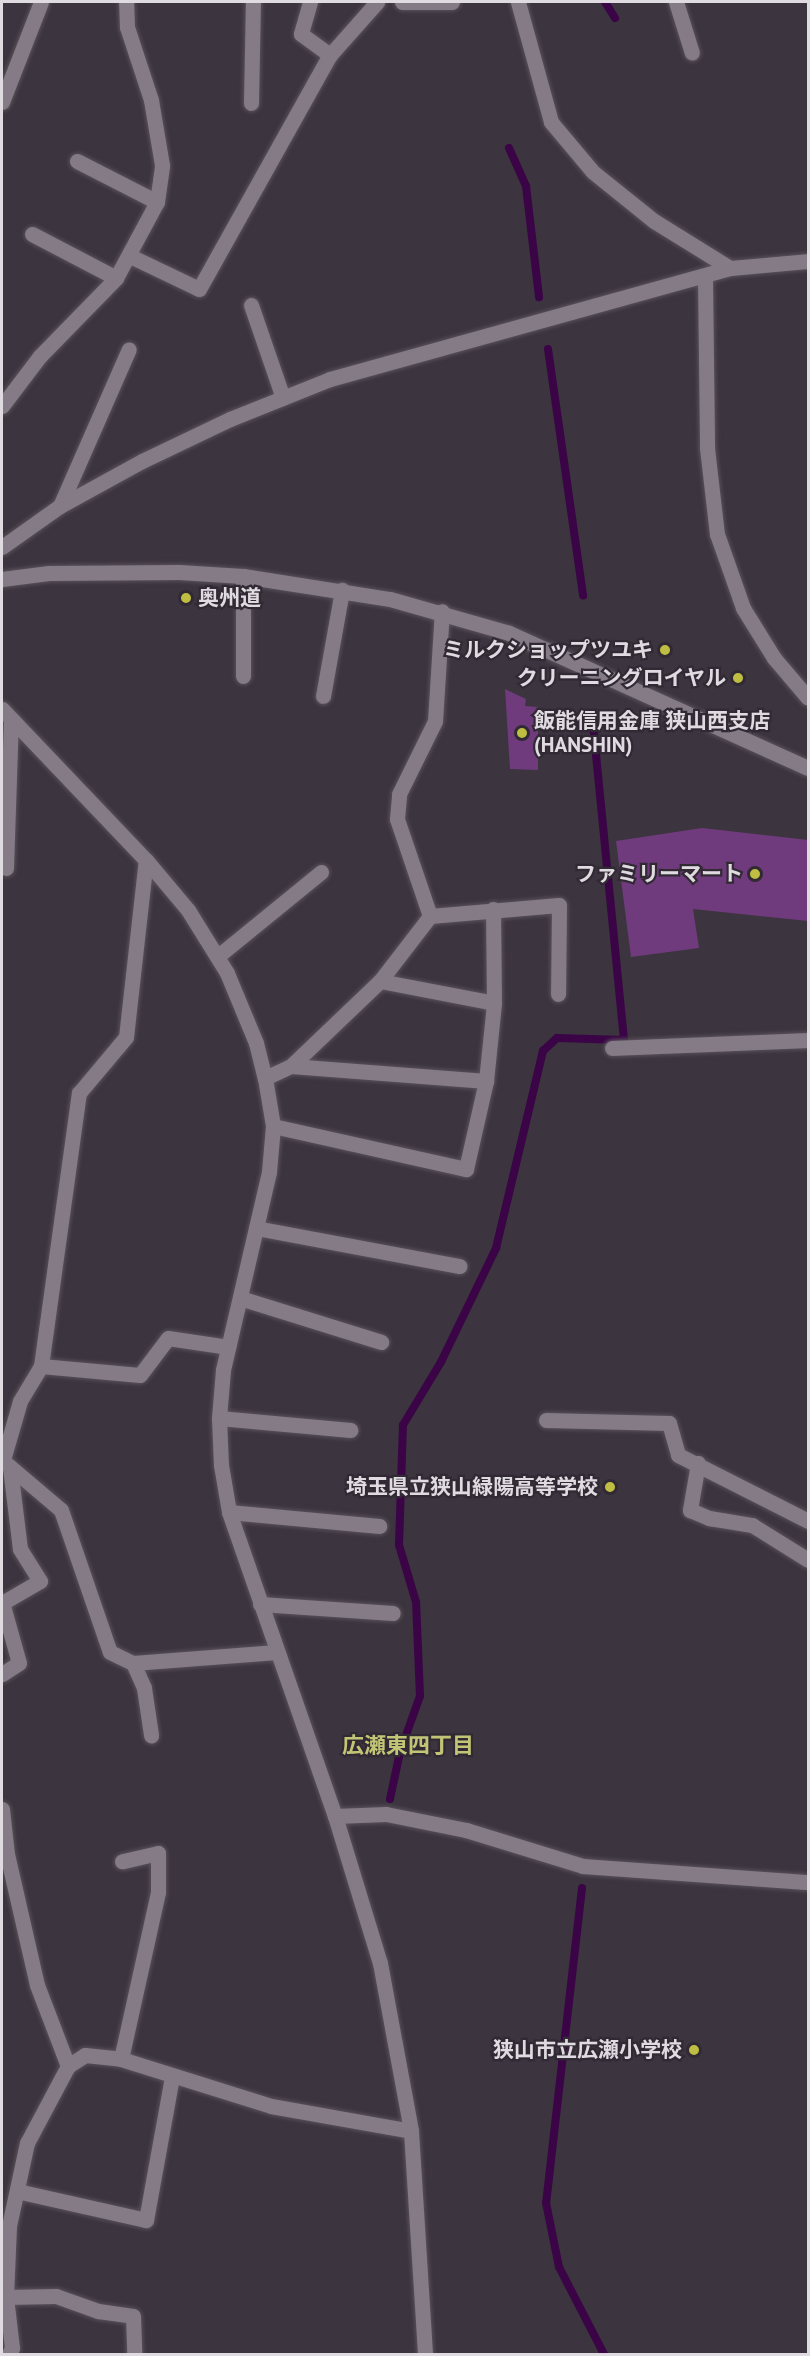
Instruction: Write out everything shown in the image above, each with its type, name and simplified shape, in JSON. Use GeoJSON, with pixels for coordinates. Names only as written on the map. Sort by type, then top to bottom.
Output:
{"type":"FeatureCollection","features":[{"type":"Feature","properties":{"kind":"street"},"geometry":{"type":"LineString","coordinates":[[2,102],[41,2]]}},
{"type":"Feature","properties":{"kind":"street"},"geometry":{"type":"LineString","coordinates":[[2,406],[40,356],[116,278],[130,256],[157,202],[162,165],[151,100],[127,27],[126,2]]}},
{"type":"Feature","properties":{"kind":"street"},"geometry":{"type":"LineString","coordinates":[[251,103],[253,2]]}},
{"type":"Feature","properties":{"kind":"street"},"geometry":{"type":"LineString","coordinates":[[310,2],[301,34],[330,55]]}},
{"type":"Feature","properties":{"kind":"street"},"geometry":{"type":"LineString","coordinates":[[130,256],[199,289],[330,55],[378,2]]}},
{"type":"Feature","properties":{"kind":"street"},"geometry":{"type":"LineString","coordinates":[[402,2],[452,2]]}},
{"type":"Feature","properties":{"kind":"street"},"geometry":{"type":"LineString","coordinates":[[518,2],[551,122],[594,172],[654,221],[730,268]]}},
{"type":"Feature","properties":{"kind":"street"},"geometry":{"type":"LineString","coordinates":[[676,2],[692,53]]}},
{"type":"Feature","properties":{"kind":"street"},"geometry":{"type":"LineString","coordinates":[[77,161],[157,202]]}},
{"type":"Feature","properties":{"kind":"street"},"geometry":{"type":"LineString","coordinates":[[32,234],[116,278]]}},
{"type":"Feature","properties":{"kind":"street"},"geometry":{"type":"LineString","coordinates":[[2,547],[60,506],[142,461],[330,379],[705,277],[730,268],[808,261]]}},
{"type":"Feature","properties":{"kind":"street"},"geometry":{"type":"LineString","coordinates":[[705,277],[707,448],[717,534],[743,608],[774,658],[808,698]]}},
{"type":"Feature","properties":{"kind":"street"},"geometry":{"type":"LineString","coordinates":[[251,305],[283,398]]}},
{"type":"Feature","properties":{"kind":"street"},"geometry":{"type":"LineString","coordinates":[[60,506],[129,349]]}},
{"type":"Feature","properties":{"kind":"street"},"geometry":{"type":"LineString","coordinates":[[2,579],[124,570],[243,576],[342,590],[442,611],[509,633],[808,768]]}},
{"type":"Feature","properties":{"kind":"street"},"geometry":{"type":"LineString","coordinates":[[243,576],[243,676]]}},
{"type":"Feature","properties":{"kind":"street"},"geometry":{"type":"LineString","coordinates":[[323,696],[342,590]]}},
{"type":"Feature","properties":{"kind":"street"},"geometry":{"type":"LineString","coordinates":[[430,915],[397,819],[399,794],[435,721],[442,611]]}},
{"type":"Feature","properties":{"kind":"street"},"geometry":{"type":"LineString","coordinates":[[6,714],[146,860],[188,910],[218,956],[245,1014],[265,1078],[273,1126],[269,1172],[228,1347],[219,1418],[221,1465],[229,1512],[335,1816],[380,1962],[411,2131],[425,2355]]}},
{"type":"Feature","properties":{"kind":"street"},"geometry":{"type":"LineString","coordinates":[[6,714],[6,868]]}},
{"type":"Feature","properties":{"kind":"street"},"geometry":{"type":"LineString","coordinates":[[2,1674],[19,1663],[2,1603],[40,1581],[20,1549],[5,1462],[20,1401],[41,1366],[79,1093],[126,1037],[146,860]]}},
{"type":"Feature","properties":{"kind":"street"},"geometry":{"type":"LineString","coordinates":[[218,956],[321,872]]}},
{"type":"Feature","properties":{"kind":"street"},"geometry":{"type":"LineString","coordinates":[[265,1078],[291,1066],[380,981],[430,915],[559,905],[558,994]]}},
{"type":"Feature","properties":{"kind":"street"},"geometry":{"type":"LineString","coordinates":[[273,1126],[466,1169],[486,1081],[494,1003],[493,909]]}},
{"type":"Feature","properties":{"kind":"street"},"geometry":{"type":"LineString","coordinates":[[380,981],[494,1003]]}},
{"type":"Feature","properties":{"kind":"street"},"geometry":{"type":"LineString","coordinates":[[612,1048],[808,1040]]}},
{"type":"Feature","properties":{"kind":"street"},"geometry":{"type":"LineString","coordinates":[[291,1066],[486,1081]]}},
{"type":"Feature","properties":{"kind":"street"},"geometry":{"type":"LineString","coordinates":[[256,1228],[459,1266]]}},
{"type":"Feature","properties":{"kind":"street"},"geometry":{"type":"LineString","coordinates":[[240,1298],[381,1342]]}},
{"type":"Feature","properties":{"kind":"street"},"geometry":{"type":"LineString","coordinates":[[41,1366],[140,1375],[168,1338],[228,1347]]}},
{"type":"Feature","properties":{"kind":"street"},"geometry":{"type":"LineString","coordinates":[[219,1418],[350,1430]]}},
{"type":"Feature","properties":{"kind":"street"},"geometry":{"type":"LineString","coordinates":[[546,1420],[669,1423],[678,1455],[698,1463],[808,1521]]}},
{"type":"Feature","properties":{"kind":"street"},"geometry":{"type":"LineString","coordinates":[[5,1462],[61,1510],[110,1652],[133,1664],[277,1652]]}},
{"type":"Feature","properties":{"kind":"street"},"geometry":{"type":"LineString","coordinates":[[698,1463],[690,1510],[709,1518],[752,1525],[808,1560]]}},
{"type":"Feature","properties":{"kind":"street"},"geometry":{"type":"LineString","coordinates":[[229,1512],[379,1526]]}},
{"type":"Feature","properties":{"kind":"street"},"geometry":{"type":"LineString","coordinates":[[260,1604],[393,1613]]}},
{"type":"Feature","properties":{"kind":"street"},"geometry":{"type":"LineString","coordinates":[[133,1664],[144,1688],[151,1735]]}},
{"type":"Feature","properties":{"kind":"street"},"geometry":{"type":"LineString","coordinates":[[2,1809],[7,1854],[37,1985],[68,2066]]}},
{"type":"Feature","properties":{"kind":"street"},"geometry":{"type":"LineString","coordinates":[[335,1816],[386,1814],[466,1830],[583,1866],[808,1882]]}},
{"type":"Feature","properties":{"kind":"street"},"geometry":{"type":"LineString","coordinates":[[121,2059],[158,1892],[158,1853],[122,1860]]}},
{"type":"Feature","properties":{"kind":"street"},"geometry":{"type":"LineString","coordinates":[[9,2355],[12,2348],[6,2296],[9,2226],[27,2143],[68,2066],[85,2055],[121,2059],[172,2077],[271,2106],[411,2131]]}},
{"type":"Feature","properties":{"kind":"street"},"geometry":{"type":"LineString","coordinates":[[17,2191],[146,2220],[172,2077]]}},
{"type":"Feature","properties":{"kind":"street"},"geometry":{"type":"LineString","coordinates":[[6,2296],[56,2296],[98,2311],[133,2316],[134,2355]]}},
{"type":"Feature","properties":{"kind":"building"},"geometry":{"type":"Polygon","coordinates":[[[505,689],[526,699],[525,706],[538,707],[538,770],[510,769],[505,689]]]}},
{"type":"Feature","properties":{"kind":"building"},"geometry":{"type":"Polygon","coordinates":[[[702,828],[808,840],[808,921],[693,909],[699,948],[631,957],[616,841],[702,828]]]}},
{"type":"Feature","properties":{"kind":"waterway"},"geometry":{"type":"LineString","coordinates":[[605,2],[615,18]]}},
{"type":"Feature","properties":{"kind":"waterway"},"geometry":{"type":"LineString","coordinates":[[509,148],[526,186],[539,297]]}},
{"type":"Feature","properties":{"kind":"waterway"},"geometry":{"type":"LineString","coordinates":[[548,349],[583,596]]}},
{"type":"Feature","properties":{"kind":"waterway"},"geometry":{"type":"LineString","coordinates":[[390,1799],[400,1752],[420,1696],[416,1602],[399,1545],[403,1425],[441,1362],[496,1248],[543,1051],[557,1038],[624,1040],[592,716]]}},
{"type":"Feature","properties":{"kind":"waterway"},"geometry":{"type":"LineString","coordinates":[[582,1888],[546,2203],[559,2267],[604,2354]]}},
{"type":"Feature","properties":{"kind":"place","name":"奥州道"},"geometry":{"type":"Point","coordinates":[186,598]}},
{"type":"Feature","properties":{"kind":"place","name":"ミルクショップツユキ"},"geometry":{"type":"Point","coordinates":[665,650]}},
{"type":"Feature","properties":{"kind":"place","name":"クリーニングロイヤル"},"geometry":{"type":"Point","coordinates":[738,678]}},
{"type":"Feature","properties":{"kind":"place","name":"飯能信用金庫 狭山西支店 (HANSHIN)"},"geometry":{"type":"Point","coordinates":[522,733]}},
{"type":"Feature","properties":{"kind":"place","name":"ファミリーマート"},"geometry":{"type":"Point","coordinates":[755,874]}},
{"type":"Feature","properties":{"kind":"place","name":"埼玉県立狭山緑陽高等学校"},"geometry":{"type":"Point","coordinates":[610,1487]}},
{"type":"Feature","properties":{"kind":"place","name":"狭山市立広瀬小学校"},"geometry":{"type":"Point","coordinates":[694,2050]}},
{"type":"Feature","properties":{"kind":"district","name":"広瀬東四丁目"},"geometry":{"type":"Point","coordinates":[408,1746]}}]}
